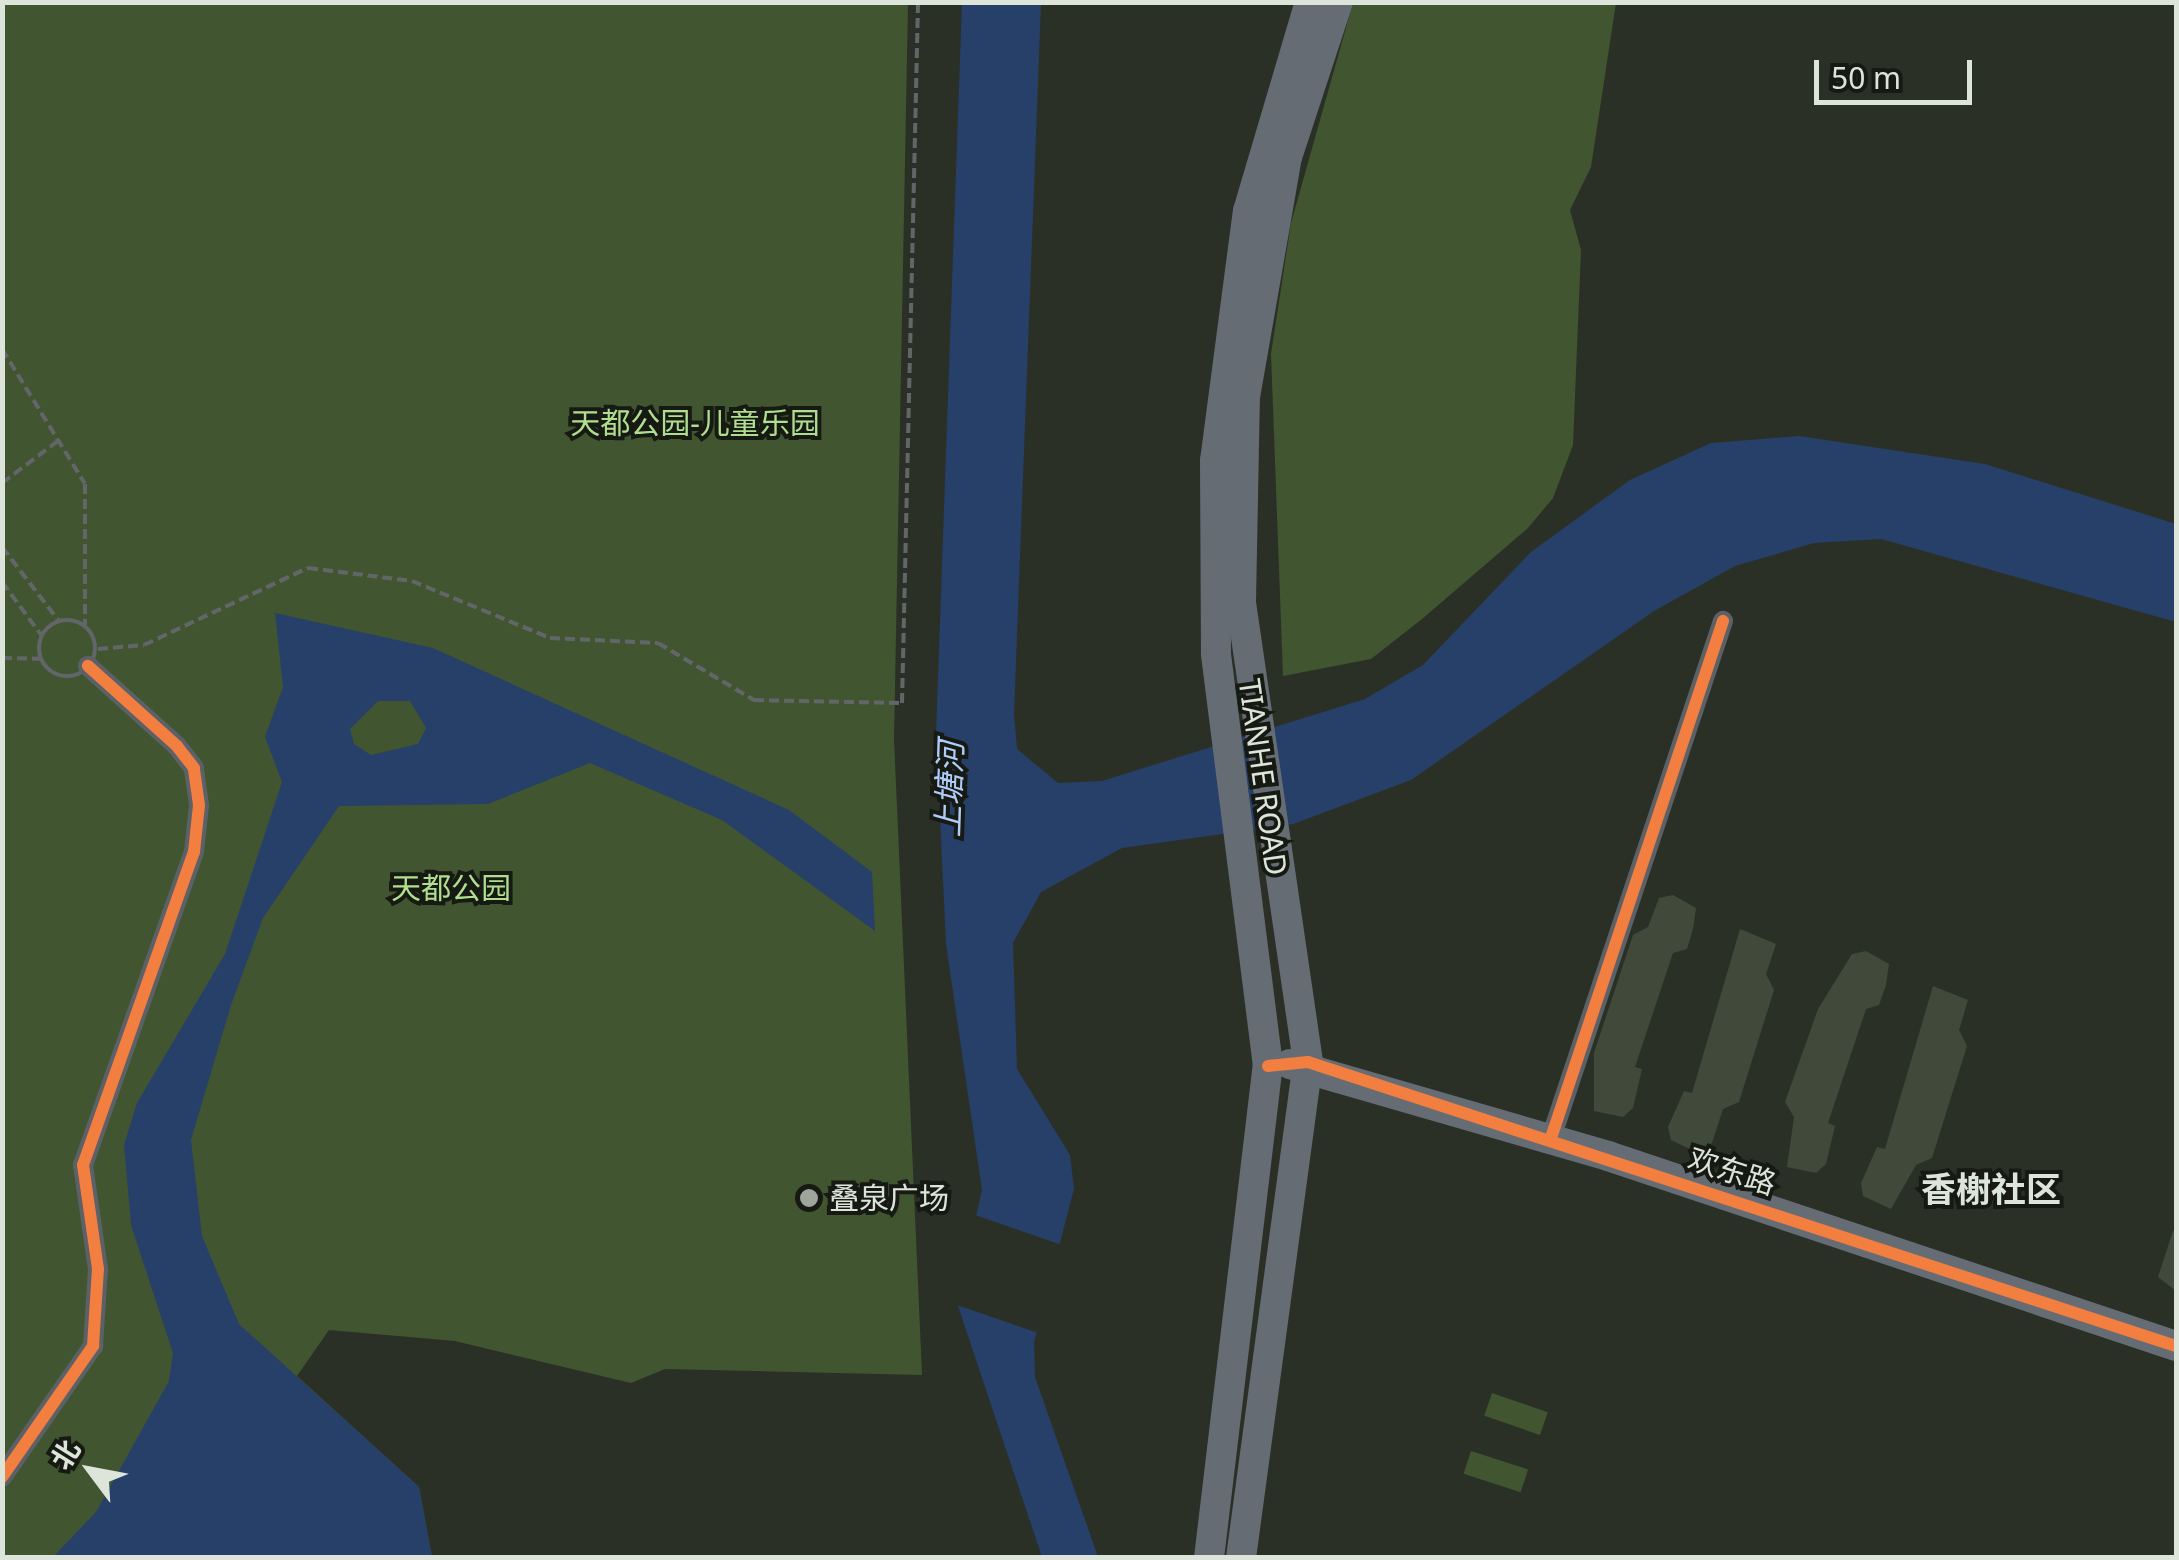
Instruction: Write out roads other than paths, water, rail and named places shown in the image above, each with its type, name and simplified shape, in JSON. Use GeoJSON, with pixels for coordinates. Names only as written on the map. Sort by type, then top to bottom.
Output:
{"type":"FeatureCollection","features":[{"type":"Feature","properties":{"kind":"main road","name":"TIANHE ROAD"},"geometry":{"type":"LineString","coordinates":[[1241,1558],[1308,1062],[1260,866],[1216,653],[1214,461],[1235,282],[1270,121],[1310,2]]}},
{"type":"Feature","properties":{"kind":"main road","name":"TIANHE ROAD"},"geometry":{"type":"LineString","coordinates":[[1209,1558],[1268,1066],[1250,684],[1241,601],[1245,397],[1287,157],[1338,2]]}},
{"type":"Feature","properties":{"kind":"main road","name":"欢东路"},"geometry":{"type":"LineString","coordinates":[[1268,1066],[1308,1062],[1551,1138],[2176,1346]]}},
{"type":"Feature","properties":{"kind":"street"},"geometry":{"type":"LineString","coordinates":[[1551,1138],[1723,621]]}},
{"type":"Feature","properties":{"kind":"street"},"geometry":{"type":"LineString","coordinates":[[2,1477],[94,1346],[98,1269],[83,1165],[194,852],[199,805],[194,768],[92,658]]}},
{"type":"Feature","properties":{"kind":"water","name":"上塘河"},"geometry":{"type":"Polygon","coordinates":[[[962,3],[1041,3],[1014,714],[1017,749],[1058,783],[1102,781],[1365,699],[1423,665],[1531,552],[1630,480],[1711,443],[1799,436],[1985,464],[2176,524],[2176,622],[1881,539],[1814,543],[1735,566],[1654,611],[1411,780],[1293,824],[1122,848],[1041,892],[1013,943],[1017,1069],[1070,1155],[1074,1189],[1034,1342],[1035,1377],[1098,1557],[1042,1557],[957,1303],[982,1190],[946,944],[936,734],[962,3]]]}},
{"type":"Feature","properties":{"kind":"water"},"geometry":{"type":"Polygon","coordinates":[[[275,613],[433,648],[789,810],[872,872],[875,931],[722,820],[590,763],[488,804],[339,806],[263,918],[231,1005],[191,1140],[202,1236],[239,1324],[419,1487],[432,1557],[53,1557],[96,1512],[169,1381],[173,1353],[131,1225],[124,1145],[137,1103],[225,954],[282,782],[265,737],[283,687],[275,613]],[[378,701],[350,729],[354,744],[371,755],[418,744],[426,728],[410,701],[378,701]]]}},
{"type":"Feature","properties":{"kind":"place","name":"叠泉广场"},"geometry":{"type":"Point","coordinates":[809,1198]}},
{"type":"Feature","properties":{"kind":"district","name":"香榭社区"},"geometry":{"type":"Point","coordinates":[1991,1189]}},
{"type":"Feature","properties":{"kind":"park label","name":"天都公园-儿童乐园"},"geometry":{"type":"Point","coordinates":[695,423]}},
{"type":"Feature","properties":{"kind":"park label","name":"天都公园"},"geometry":{"type":"Point","coordinates":[451,888]}}]}
